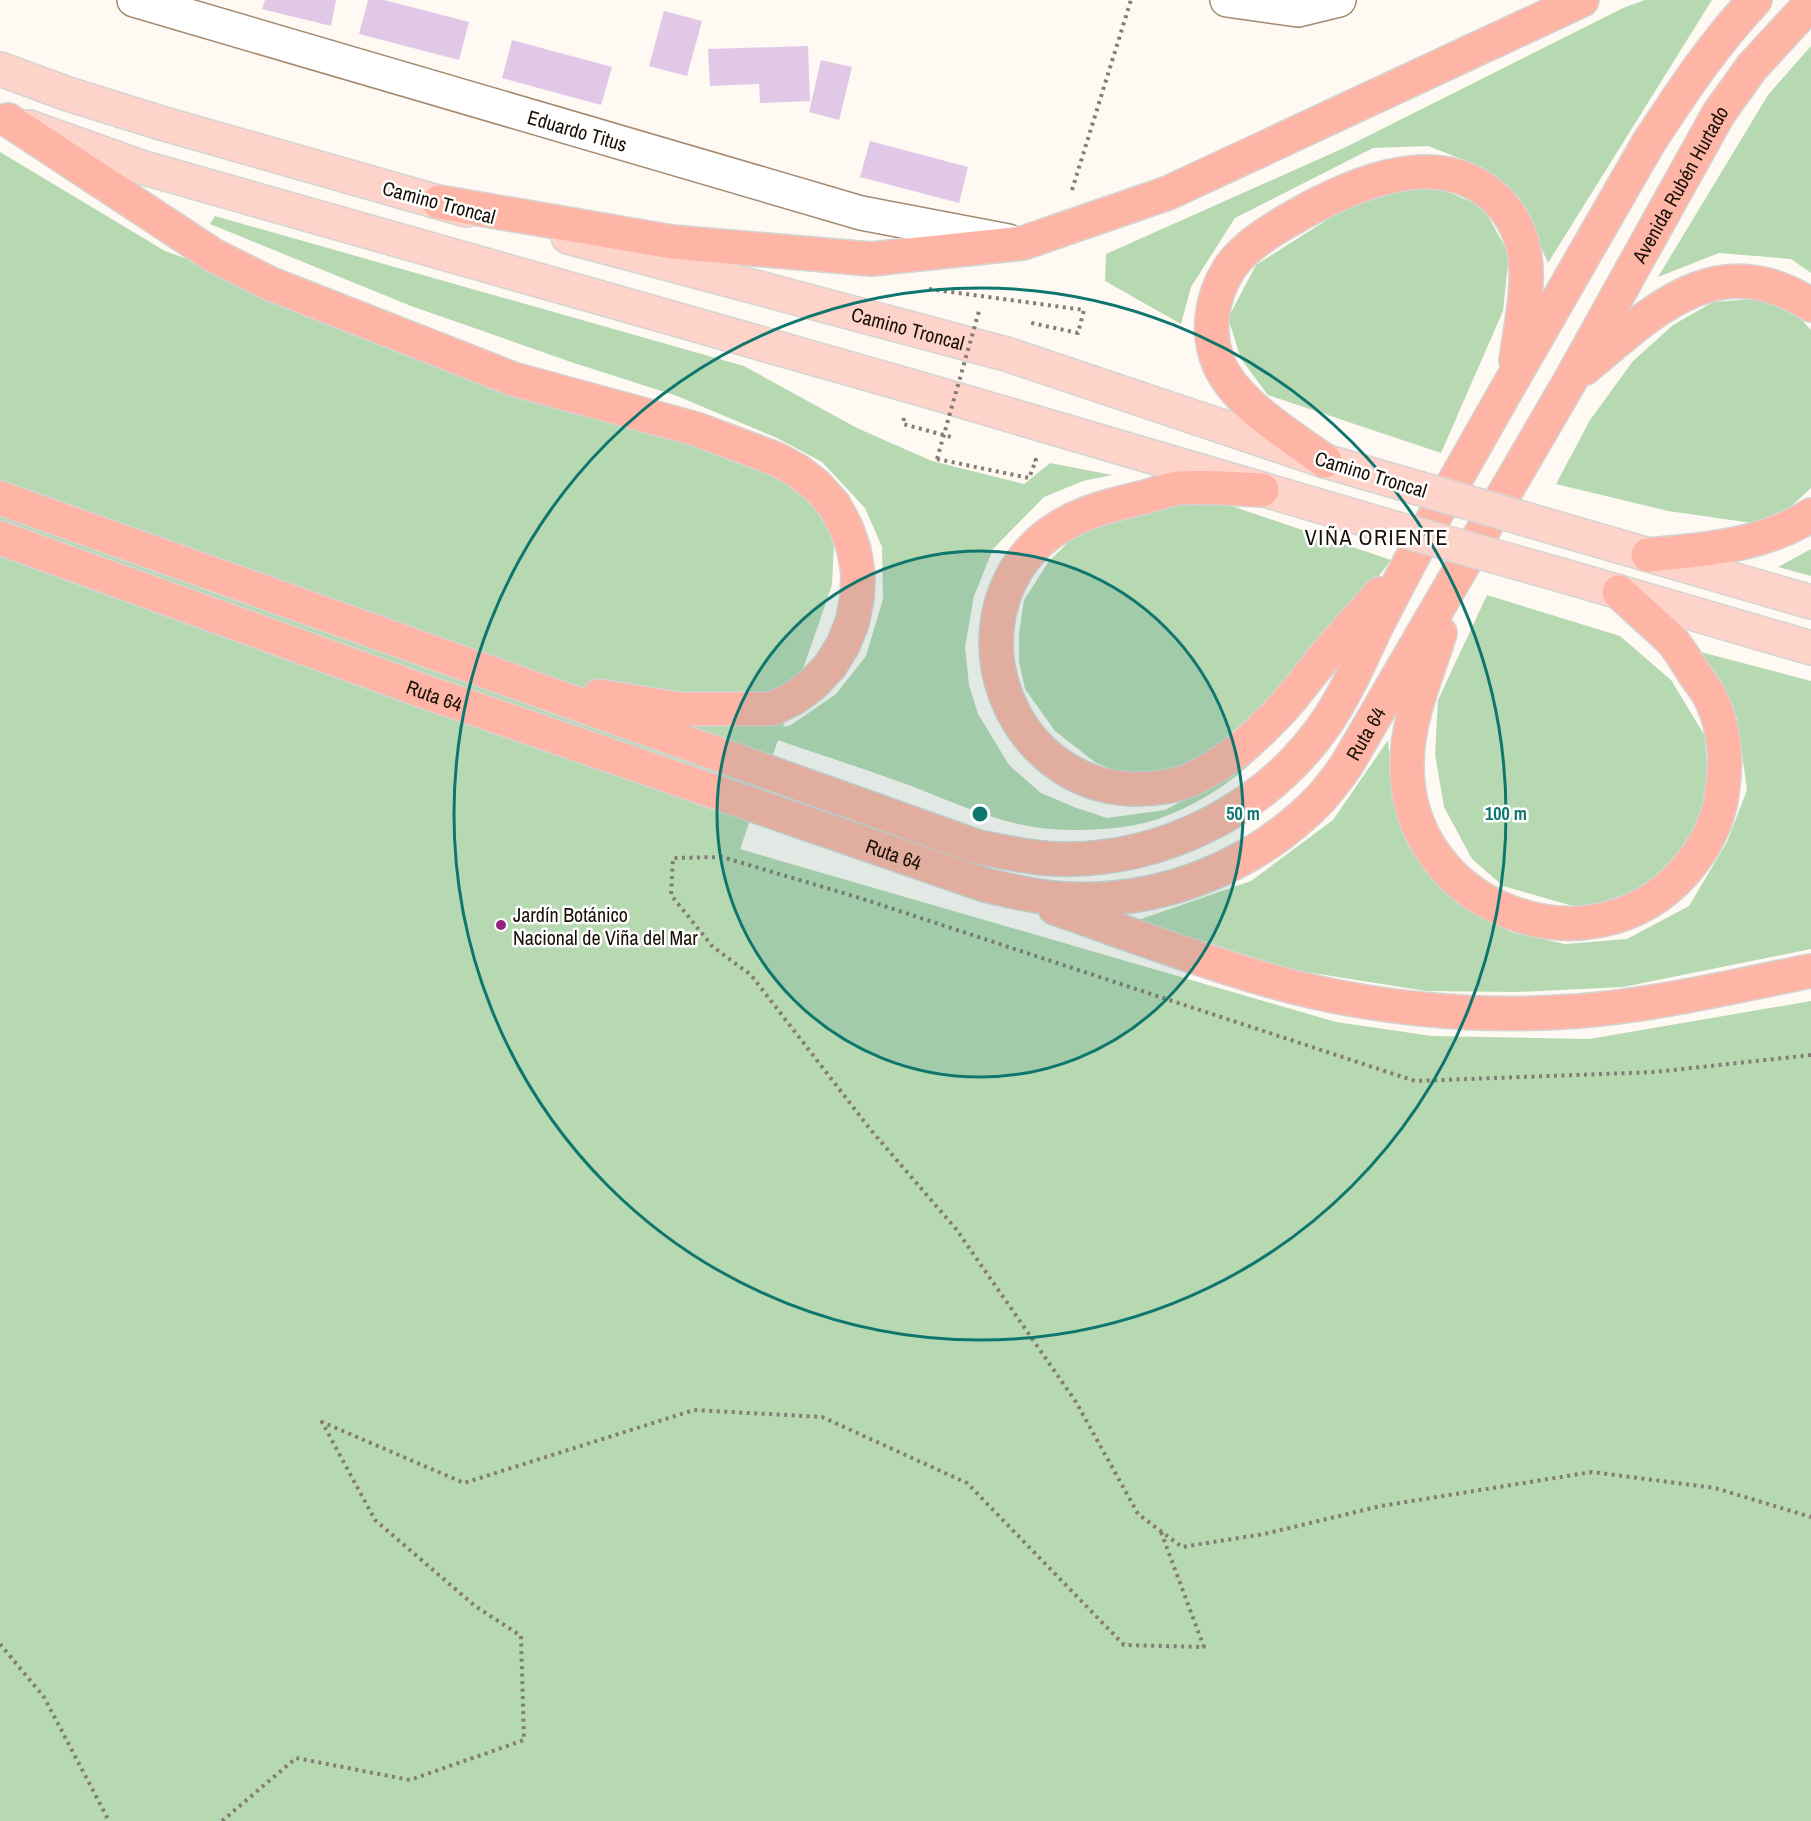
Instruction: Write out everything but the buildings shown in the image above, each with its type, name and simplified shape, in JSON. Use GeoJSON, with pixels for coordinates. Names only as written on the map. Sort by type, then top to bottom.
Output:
{"type":"FeatureCollection","features":[{"type":"Feature","properties":{"kind":"highway"},"geometry":{"type":"LineString","coordinates":[[439,202],[672,242],[871,259],[1023,243],[1168,193],[1581,0]]}},
{"type":"Feature","properties":{"kind":"highway"},"geometry":{"type":"LineString","coordinates":[[1514,375],[1649,142],[1691,77],[1755,0]]}},
{"type":"Feature","properties":{"kind":"highway","name":"Avenida Rubén Hurtado"},"geometry":{"type":"LineString","coordinates":[[1569,381],[1719,113],[1752,67],[1811,3]]}},
{"type":"Feature","properties":{"kind":"highway"},"geometry":{"type":"LineString","coordinates":[[4,118],[213,255],[262,279],[513,379],[696,429],[776,459],[798,471],[817,486],[834,505],[846,527],[854,550],[858,574],[857,598],[852,623],[843,645],[830,666],[813,684],[794,698],[772,709],[678,709],[517,683]]}},
{"type":"Feature","properties":{"kind":"highway"},"geometry":{"type":"LineString","coordinates":[[1325,461],[1239,395],[1227,380],[1219,364],[1213,346],[1211,328],[1213,306],[1230,267],[1245,251],[1276,227],[1318,203],[1371,182],[1409,172],[1431,171],[1453,174],[1473,182],[1492,194],[1515,223],[1522,240],[1525,258],[1523,308],[1514,375]]}},
{"type":"Feature","properties":{"kind":"highway"},"geometry":{"type":"LineString","coordinates":[[1569,381],[1653,311],[1697,287],[1721,282],[1747,281],[1771,285],[1811,305]]}},
{"type":"Feature","properties":{"kind":"highway","name":"Ruta 64"},"geometry":{"type":"LineString","coordinates":[[0,498],[978,847],[1017,855],[1056,859],[1096,858],[1136,851],[1183,836],[1218,820],[1243,805],[1274,781],[1301,755],[1325,724],[1345,692],[1409,561],[1514,375]]}},
{"type":"Feature","properties":{"kind":"highway","name":"Ruta 64"},"geometry":{"type":"LineString","coordinates":[[0,538],[449,700],[985,885],[1025,895],[1065,899],[1105,899],[1145,894],[1194,881],[1222,870],[1258,850],[1291,826],[1321,798],[1346,766],[1569,381]]}},
{"type":"Feature","properties":{"kind":"highway"},"geometry":{"type":"LineString","coordinates":[[1262,490],[1179,488],[1105,506],[1080,515],[1058,527],[1038,544],[1022,563],[1009,585],[1000,610],[996,635],[996,661],[1001,686],[1011,711],[1026,734],[1067,770],[1091,781],[1118,788],[1145,789],[1171,786],[1197,777],[1236,750],[1271,721],[1409,561]]}},
{"type":"Feature","properties":{"kind":"highway"},"geometry":{"type":"LineString","coordinates":[[1648,555],[1715,549],[1772,535],[1811,516]]}},
{"type":"Feature","properties":{"kind":"highway"},"geometry":{"type":"LineString","coordinates":[[1459,572],[1409,737],[1407,766],[1410,794],[1417,822],[1430,847],[1447,870],[1468,890],[1492,906],[1546,923],[1575,924],[1603,920],[1630,911],[1655,898],[1677,880],[1696,858],[1710,834],[1720,807],[1725,780],[1725,751],[1720,723],[1710,696],[1673,643],[1619,592]]}},
{"type":"Feature","properties":{"kind":"highway"},"geometry":{"type":"LineString","coordinates":[[985,885],[1261,978],[1322,993],[1383,1004],[1435,1010],[1512,1013],[1578,1011],[1643,1004],[1811,971]]}},
{"type":"Feature","properties":{"kind":"main road"},"geometry":{"type":"LineString","coordinates":[[0,53],[68,94]]}},
{"type":"Feature","properties":{"kind":"main road","name":"Camino Troncal"},"geometry":{"type":"LineString","coordinates":[[0,69],[68,94],[439,202],[1006,354],[1325,461],[1811,603]]}},
{"type":"Feature","properties":{"kind":"main road"},"geometry":{"type":"LineString","coordinates":[[4,118],[141,167],[907,384],[1262,490],[1811,648]]}},
{"type":"Feature","properties":{"kind":"street","name":"Eduardo Titus"},"geometry":{"type":"LineString","coordinates":[[134,0],[861,213],[1023,243]]}},
{"type":"Feature","properties":{"kind":"street"},"geometry":{"type":"LineString","coordinates":[[1227,0],[1298,10],[1339,0]]}},
{"type":"Feature","properties":{"kind":"path"},"geometry":{"type":"LineString","coordinates":[[1056,232],[1068,205],[1131,0]]}},
{"type":"Feature","properties":{"kind":"path"},"geometry":{"type":"LineString","coordinates":[[931,290],[1084,310],[1078,333],[1023,321]]}},
{"type":"Feature","properties":{"kind":"path"},"geometry":{"type":"LineString","coordinates":[[990,314],[979,311],[938,459],[1029,478],[1036,460],[1025,457]]}},
{"type":"Feature","properties":{"kind":"path"},"geometry":{"type":"LineString","coordinates":[[903,424],[958,439]]}},
{"type":"Feature","properties":{"kind":"path"},"geometry":{"type":"LineString","coordinates":[[1811,1055],[1655,1072],[1415,1081],[860,898],[722,858],[673,858],[671,895],[713,946],[751,975],[870,1129],[956,1229],[1076,1402],[1138,1514],[1182,1547],[1264,1534],[1381,1506],[1592,1472],[1715,1488],[1811,1517]]}},
{"type":"Feature","properties":{"kind":"path"},"geometry":{"type":"LineString","coordinates":[[222,1821],[296,1758],[410,1779],[524,1740],[522,1636],[475,1605],[375,1520],[322,1422],[464,1483],[694,1410],[822,1418],[967,1483],[1124,1645],[1204,1647],[1161,1531]]}},
{"type":"Feature","properties":{"kind":"path"},"geometry":{"type":"LineString","coordinates":[[0,1644],[44,1697],[109,1821]]}},
{"type":"Feature","properties":{"kind":"green space"},"geometry":{"type":"Polygon","coordinates":[[[1645,0],[1712,0],[1548,263],[1518,196],[1482,167],[1428,146],[1373,148],[1235,218],[1191,287],[1181,324],[1105,281],[1106,254],[1346,147],[1623,8],[1645,0]]]}},
{"type":"Feature","properties":{"kind":"green space"},"geometry":{"type":"Polygon","coordinates":[[[1811,46],[1811,273],[1791,259],[1719,253],[1658,277],[1768,95],[1811,46]]]}},
{"type":"Feature","properties":{"kind":"green space","name":"Jardín Botánico Nacional de Viña del Mar"},"geometry":{"type":"Polygon","coordinates":[[[0,152],[165,251],[750,460],[791,482],[819,506],[834,544],[832,585],[783,727],[791,725],[836,694],[866,656],[883,599],[882,547],[865,508],[822,462],[777,438],[677,396],[411,306],[210,224],[215,216],[744,366],[857,428],[932,461],[1024,484],[1050,463],[1112,475],[1083,481],[1044,497],[993,549],[974,596],[965,647],[969,685],[978,714],[1009,765],[1041,793],[1107,818],[1165,810],[1211,785],[1282,730],[1242,771],[1193,804],[1144,823],[1076,830],[1028,826],[996,818],[888,777],[778,740],[740,849],[1336,1022],[1432,1036],[1589,1039],[1811,1001],[1811,1821],[0,1821],[0,152]]]}},
{"type":"Feature","properties":{"kind":"green space"},"geometry":{"type":"Polygon","coordinates":[[[1437,187],[1483,207],[1509,254],[1503,311],[1441,453],[1268,395],[1241,359],[1228,318],[1256,265],[1344,209],[1403,189],[1437,187]]]}},
{"type":"Feature","properties":{"kind":"green space"},"geometry":{"type":"Polygon","coordinates":[[[1765,298],[1800,318],[1811,330],[1811,488],[1785,512],[1752,523],[1668,511],[1556,484],[1590,420],[1633,361],[1673,325],[1713,302],[1765,298]]]}},
{"type":"Feature","properties":{"kind":"green space"},"geometry":{"type":"Polygon","coordinates":[[[1217,501],[1391,560],[1325,648],[1273,709],[1189,767],[1130,776],[1096,763],[1055,731],[1025,689],[1019,662],[1019,633],[1024,600],[1049,561],[1082,529],[1159,504],[1217,501]]]}},
{"type":"Feature","properties":{"kind":"green space"},"geometry":{"type":"Polygon","coordinates":[[[1811,549],[1811,576],[1778,567],[1811,549]]]}},
{"type":"Feature","properties":{"kind":"green space"},"geometry":{"type":"Polygon","coordinates":[[[1487,595],[1620,636],[1671,680],[1705,736],[1709,800],[1692,848],[1650,890],[1583,909],[1503,886],[1472,859],[1444,807],[1435,754],[1438,700],[1487,595]]]}},
{"type":"Feature","properties":{"kind":"green space"},"geometry":{"type":"Polygon","coordinates":[[[1697,651],[1811,681],[1811,949],[1623,987],[1516,992],[1426,991],[1281,968],[1135,921],[1251,881],[1333,820],[1388,740],[1393,796],[1417,853],[1459,901],[1511,932],[1565,944],[1627,939],[1689,906],[1727,842],[1747,790],[1737,717],[1697,651]]]}},
{"type":"Feature","properties":{"kind":"place","name":"Jardín Botánico Nacional de Viña del Mar"},"geometry":{"type":"Point","coordinates":[501,925]}},
{"type":"Feature","properties":{"kind":"district","name":"VIÑA ORIENTE"},"geometry":{"type":"Point","coordinates":[1377,537]}}]}
